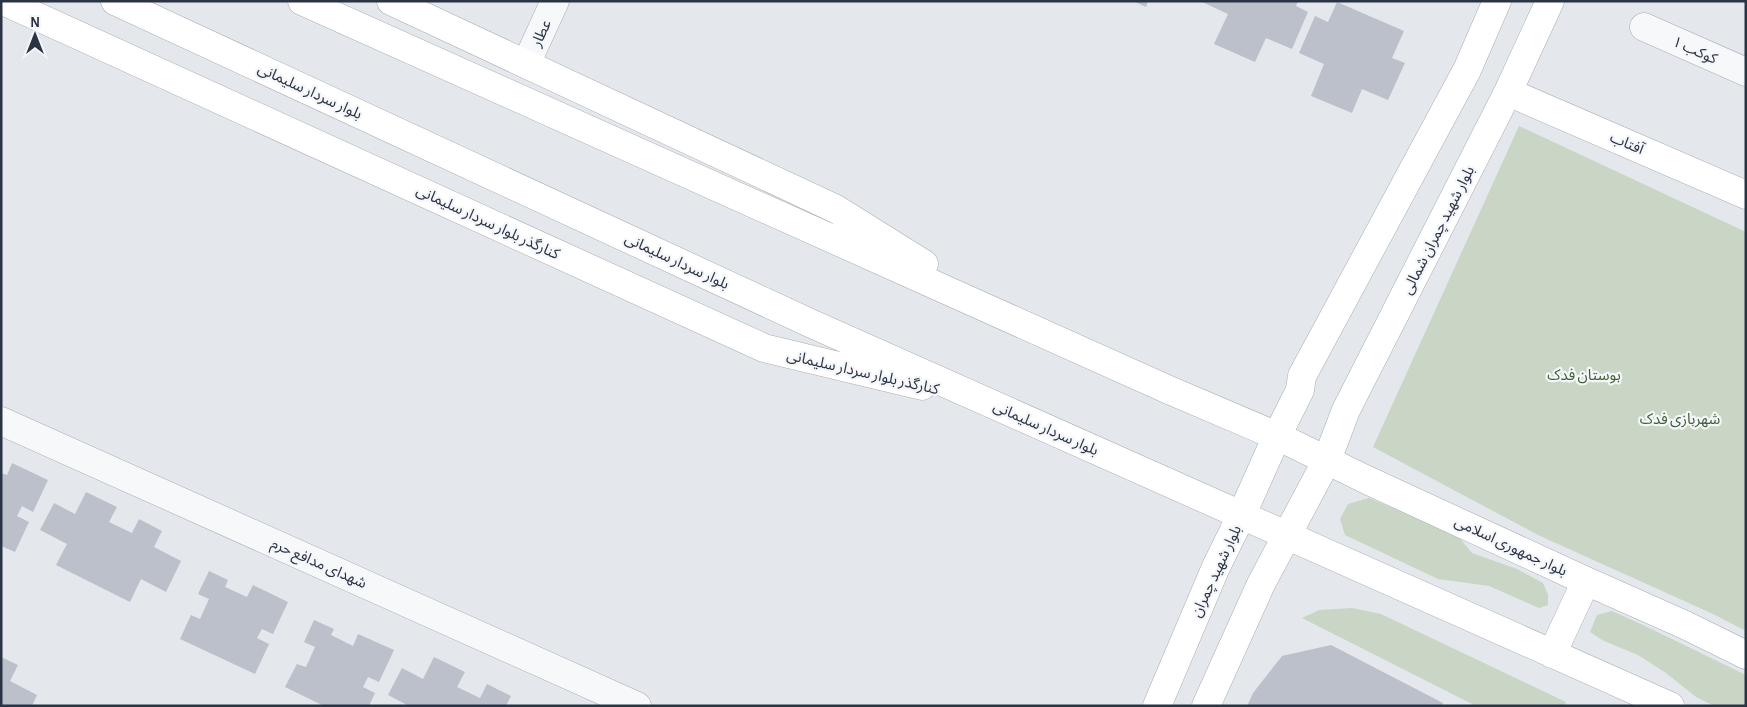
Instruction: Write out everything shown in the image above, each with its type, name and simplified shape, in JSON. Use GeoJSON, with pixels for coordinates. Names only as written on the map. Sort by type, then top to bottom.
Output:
{"type":"FeatureCollection","features":[{"type":"Feature","properties":{"kind":"main road","name":"کنارگذر بلوار سردار سلیمانی"},"geometry":{"type":"LineString","coordinates":[[3,1],[764,348],[988,402]]}},
{"type":"Feature","properties":{"kind":"main road","name":"بلوار سردار سلیمانی"},"geometry":{"type":"LineString","coordinates":[[116,1],[810,323],[1242,514]]}},
{"type":"Feature","properties":{"kind":"main road"},"geometry":{"type":"LineString","coordinates":[[302,1],[1176,393],[1276,436],[1300,390],[1302,376],[1467,70],[1497,1]]}},
{"type":"Feature","properties":{"kind":"main road"},"geometry":{"type":"LineString","coordinates":[[390,1],[836,210],[1015,320]]}},
{"type":"Feature","properties":{"kind":"main road","name":"بلوار شهید چمران شمالی"},"geometry":{"type":"LineString","coordinates":[[1328,460],[1346,410],[1508,92],[1550,1]]}},
{"type":"Feature","properties":{"kind":"main road","name":"آفتاب"},"geometry":{"type":"LineString","coordinates":[[1508,92],[1746,195]]}},
{"type":"Feature","properties":{"kind":"main road","name":"بلوار جمهوری اسلامی"},"geometry":{"type":"LineString","coordinates":[[1276,436],[1746,655]]}},
{"type":"Feature","properties":{"kind":"main road","name":"بلوار شهید چمران"},"geometry":{"type":"LineString","coordinates":[[1157,706],[1216,567],[1242,514],[1276,436]]}},
{"type":"Feature","properties":{"kind":"main road"},"geometry":{"type":"LineString","coordinates":[[1206,706],[1261,584],[1328,460]]}},
{"type":"Feature","properties":{"kind":"main road"},"geometry":{"type":"LineString","coordinates":[[1242,514],[1670,706]]}},
{"type":"Feature","properties":{"kind":"main road"},"geometry":{"type":"LineString","coordinates":[[1552,654],[1586,581]]}},
{"type":"Feature","properties":{"kind":"street","name":"عطار"},"geometry":{"type":"LineString","coordinates":[[526,64],[556,1]]}},
{"type":"Feature","properties":{"kind":"street","name":"کوکب ۱"},"geometry":{"type":"LineString","coordinates":[[1644,27],[1746,72]]}},
{"type":"Feature","properties":{"kind":"street","name":"شهدای مدافع حرم"},"geometry":{"type":"LineString","coordinates":[[1,421],[637,706]]}},
{"type":"Feature","properties":{"kind":"green space","name":"بوستان فدک"},"geometry":{"type":"Polygon","coordinates":[[[1519,126],[1746,232],[1746,631],[1713,614],[1538,535],[1373,447],[1519,126]]]}},
{"type":"Feature","properties":{"kind":"green space"},"geometry":{"type":"Polygon","coordinates":[[[1369,498],[1457,535],[1472,553],[1517,569],[1543,583],[1548,595],[1548,605],[1539,608],[1489,586],[1438,579],[1345,535],[1340,519],[1348,504],[1369,498]]]}},
{"type":"Feature","properties":{"kind":"green space"},"geometry":{"type":"Polygon","coordinates":[[[1352,608],[1381,614],[1566,702],[1565,706],[1476,706],[1302,618],[1319,610],[1352,608]]]}},
{"type":"Feature","properties":{"kind":"green space"},"geometry":{"type":"Polygon","coordinates":[[[1612,611],[1746,675],[1746,706],[1714,706],[1696,697],[1666,673],[1638,655],[1604,641],[1590,632],[1597,615],[1612,611]]]}},
{"type":"Feature","properties":{"kind":"building"},"geometry":{"type":"Polygon","coordinates":[[[1133,1],[1148,1],[1146,7],[1133,1]]]}},
{"type":"Feature","properties":{"kind":"building"},"geometry":{"type":"Polygon","coordinates":[[[1200,1],[1298,1],[1296,6],[1308,12],[1292,49],[1266,38],[1255,62],[1214,44],[1228,14],[1200,1]]]}},
{"type":"Feature","properties":{"kind":"building"},"geometry":{"type":"Polygon","coordinates":[[[1337,2],[1404,31],[1392,58],[1405,63],[1388,100],[1362,89],[1352,113],[1311,96],[1324,64],[1299,53],[1315,16],[1328,22],[1337,2]]]}},
{"type":"Feature","properties":{"kind":"building"},"geometry":{"type":"Polygon","coordinates":[[[12,463],[48,480],[33,512],[22,506],[17,516],[29,522],[15,552],[1,546],[1,473],[7,475],[12,463]]]}},
{"type":"Feature","properties":{"kind":"building"},"geometry":{"type":"Polygon","coordinates":[[[86,492],[117,507],[109,522],[132,533],[139,519],[162,531],[154,547],[181,561],[166,592],[141,579],[130,602],[56,565],[67,544],[40,530],[54,503],[75,514],[86,492]]]}},
{"type":"Feature","properties":{"kind":"building"},"geometry":{"type":"Polygon","coordinates":[[[209,571],[228,580],[225,587],[247,597],[253,585],[288,602],[273,634],[262,629],[257,638],[269,644],[255,674],[180,639],[191,615],[200,619],[209,599],[198,594],[209,571]]]}},
{"type":"Feature","properties":{"kind":"building"},"geometry":{"type":"Polygon","coordinates":[[[314,620],[334,629],[331,635],[353,646],[358,634],[394,650],[379,682],[368,677],[363,687],[375,693],[369,706],[324,706],[285,687],[297,664],[306,667],[315,647],[304,642],[314,620]]]}},
{"type":"Feature","properties":{"kind":"building"},"geometry":{"type":"Polygon","coordinates":[[[1331,645],[1443,703],[1442,706],[1247,706],[1253,693],[1282,656],[1331,645]]]}},
{"type":"Feature","properties":{"kind":"building"},"geometry":{"type":"Polygon","coordinates":[[[1,657],[18,665],[10,681],[37,695],[32,706],[1,706],[1,657]]]}},
{"type":"Feature","properties":{"kind":"building"},"geometry":{"type":"Polygon","coordinates":[[[434,657],[465,672],[457,687],[480,698],[487,684],[511,696],[506,706],[409,706],[388,695],[402,668],[423,679],[434,657]]]}},
{"type":"Feature","properties":{"kind":"park label","name":"شهربازی فدک"},"geometry":{"type":"Point","coordinates":[1680,419]}}]}
